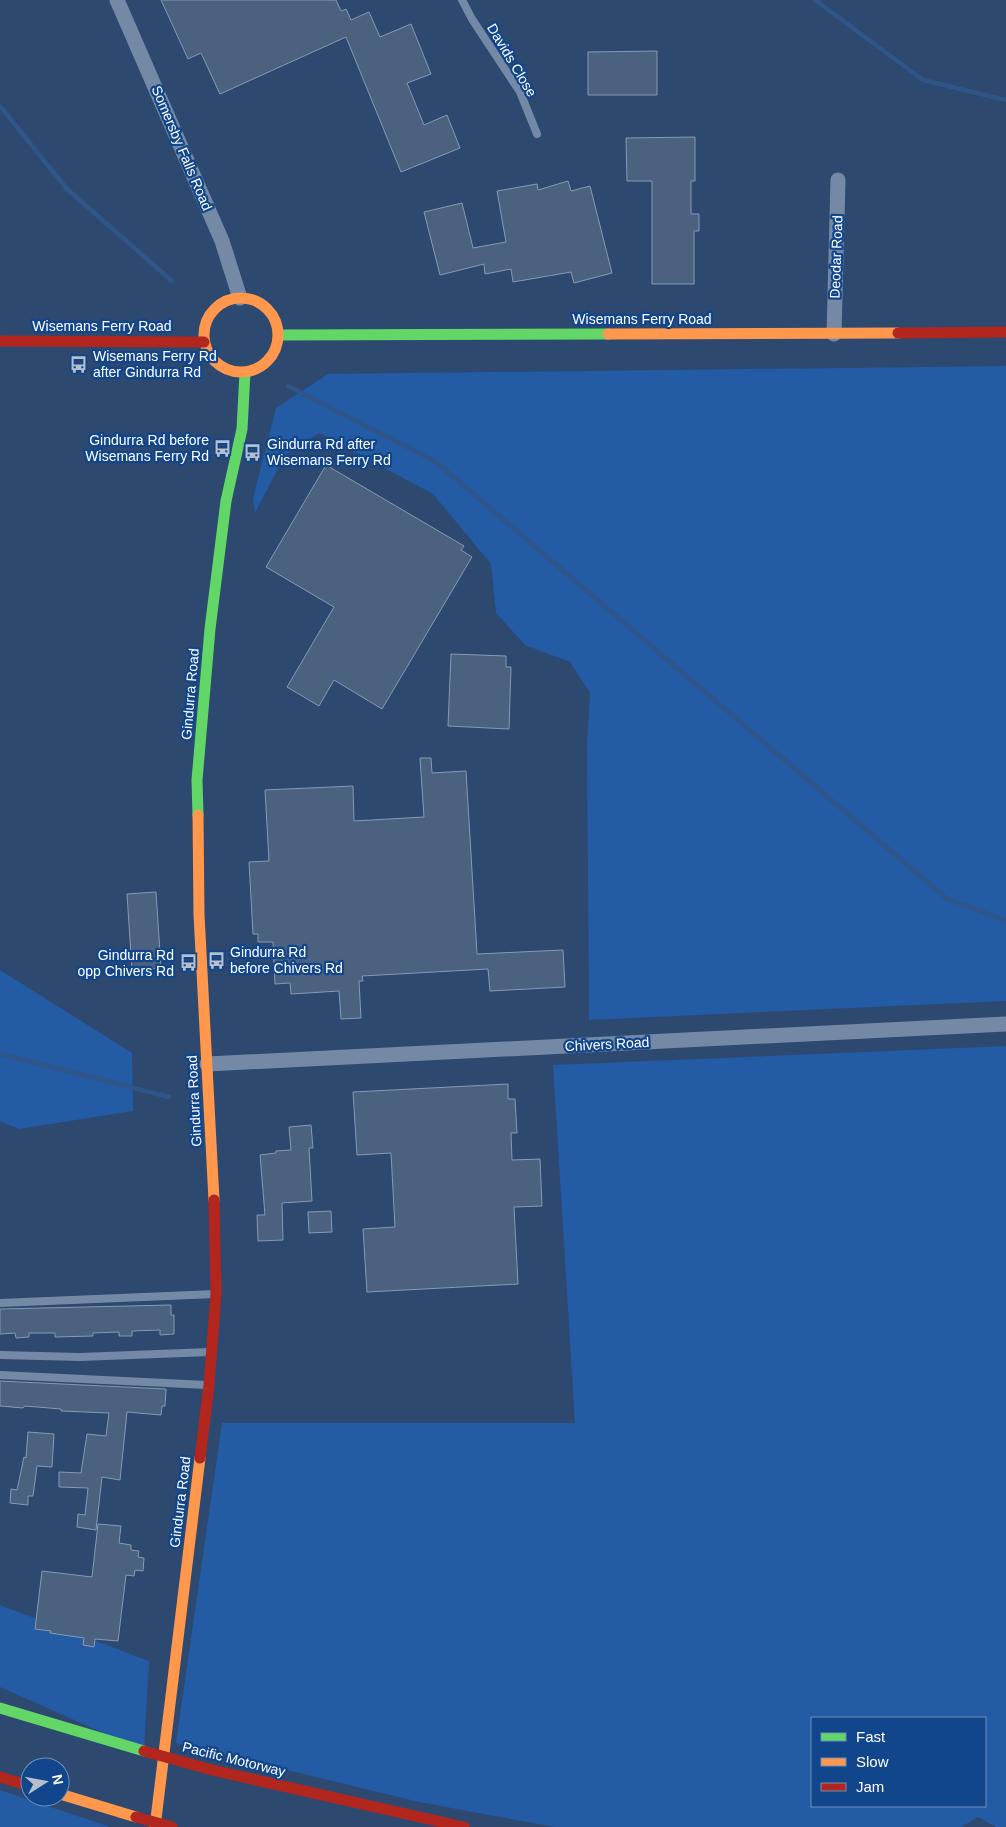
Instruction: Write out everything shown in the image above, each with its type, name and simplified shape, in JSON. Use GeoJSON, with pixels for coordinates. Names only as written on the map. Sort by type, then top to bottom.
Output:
{"type":"FeatureCollection","features":[{"type":"Feature","properties":{"kind":"main road"},"geometry":{"type":"LineString","coordinates":[[240,298],[252,299],[267,308],[277,323],[279,335],[278,346],[266,364],[256,370],[245,373],[224,369],[211,357],[204,342],[205,326],[212,312],[220,305],[240,298]]}},
{"type":"Feature","properties":{"kind":"main road","name":"Wisemans Ferry Road"},"geometry":{"type":"LineString","coordinates":[[279,335],[1006,332]]}},
{"type":"Feature","properties":{"kind":"main road","name":"Wisemans Ferry Road"},"geometry":{"type":"LineString","coordinates":[[0,341],[204,342]]}},
{"type":"Feature","properties":{"kind":"main road","name":"Gindurra Road"},"geometry":{"type":"LineString","coordinates":[[154,1827],[209,1385],[216,1294],[215,1217],[199,915],[197,780],[210,629],[226,502],[242,429],[245,373]]}},
{"type":"Feature","properties":{"kind":"main road","name":"Pacific Motorway"},"geometry":{"type":"LineString","coordinates":[[0,1708],[212,1770],[464,1827]]}},
{"type":"Feature","properties":{"kind":"main road"},"geometry":{"type":"LineString","coordinates":[[0,1777],[20,1783]]}},
{"type":"Feature","properties":{"kind":"main road"},"geometry":{"type":"LineString","coordinates":[[70,1797],[172,1827]]}},
{"type":"Feature","properties":{"kind":"street","name":"Somersby Falls Road"},"geometry":{"type":"LineString","coordinates":[[117,0],[222,241],[240,298]]}},
{"type":"Feature","properties":{"kind":"street","name":"Deodar Road"},"geometry":{"type":"LineString","coordinates":[[834,334],[838,180]]}},
{"type":"Feature","properties":{"kind":"street","name":"Chivers Road"},"geometry":{"type":"LineString","coordinates":[[207,1064],[1006,1024]]}},
{"type":"Feature","properties":{"kind":"lane","name":"Davids Close"},"geometry":{"type":"LineString","coordinates":[[462,0],[472,19],[520,92],[537,134]]}},
{"type":"Feature","properties":{"kind":"lane"},"geometry":{"type":"LineString","coordinates":[[0,1303],[216,1294]]}},
{"type":"Feature","properties":{"kind":"lane"},"geometry":{"type":"LineString","coordinates":[[0,1355],[80,1357],[212,1352]]}},
{"type":"Feature","properties":{"kind":"lane"},"geometry":{"type":"LineString","coordinates":[[0,1375],[209,1385]]}},
{"type":"Feature","properties":{"kind":"shaded area"},"geometry":{"type":"Polygon","coordinates":[[[1006,366],[1006,1001],[589,1020],[587,743],[590,693],[570,662],[525,645],[496,613],[491,564],[433,494],[319,433],[285,455],[255,513],[253,498],[276,408],[328,374],[1006,366]]]}},
{"type":"Feature","properties":{"kind":"shaded area"},"geometry":{"type":"Polygon","coordinates":[[[0,970],[132,1053],[133,1111],[19,1129],[0,1121],[0,970]]]}},
{"type":"Feature","properties":{"kind":"shaded area"},"geometry":{"type":"Polygon","coordinates":[[[1006,1046],[1006,1827],[996,1827],[978,1817],[961,1827],[554,1827],[419,1802],[176,1743],[222,1423],[575,1423],[553,1065],[1006,1046]]]}},
{"type":"Feature","properties":{"kind":"shaded area"},"geometry":{"type":"Polygon","coordinates":[[[0,1605],[149,1661],[144,1751],[0,1687],[0,1605]]]}},
{"type":"Feature","properties":{"kind":"shaded area"},"geometry":{"type":"Polygon","coordinates":[[[0,1790],[20,1797],[20,1807],[51,1807],[110,1827],[0,1827],[0,1790]]]}},
{"type":"Feature","properties":{"kind":"building"},"geometry":{"type":"Polygon","coordinates":[[[161,0],[336,0],[341,11],[346,9],[351,20],[369,12],[380,37],[411,24],[431,74],[407,83],[424,125],[447,115],[460,148],[401,172],[346,37],[220,94],[201,53],[188,59],[161,0]]]}},
{"type":"Feature","properties":{"kind":"building"},"geometry":{"type":"Polygon","coordinates":[[[657,51],[657,95],[588,95],[588,52],[657,51]]]}},
{"type":"Feature","properties":{"kind":"building"},"geometry":{"type":"Polygon","coordinates":[[[695,137],[695,181],[691,181],[691,214],[699,214],[699,231],[694,231],[694,284],[652,284],[652,181],[627,181],[626,138],[695,137]]]}},
{"type":"Feature","properties":{"kind":"building"},"geometry":{"type":"Polygon","coordinates":[[[568,181],[571,191],[590,186],[612,273],[574,283],[571,272],[513,282],[511,269],[485,274],[484,264],[440,275],[424,212],[462,203],[473,248],[506,242],[497,191],[537,184],[538,190],[568,181]]]}},
{"type":"Feature","properties":{"kind":"building"},"geometry":{"type":"Polygon","coordinates":[[[326,465],[464,546],[461,550],[472,557],[382,709],[334,680],[319,706],[287,687],[334,607],[266,567],[326,465]]]}},
{"type":"Feature","properties":{"kind":"building"},"geometry":{"type":"Polygon","coordinates":[[[451,654],[506,656],[506,667],[511,667],[509,729],[448,726],[451,654]]]}},
{"type":"Feature","properties":{"kind":"building"},"geometry":{"type":"Polygon","coordinates":[[[420,758],[431,758],[432,773],[466,771],[477,954],[563,950],[565,987],[490,991],[488,969],[362,976],[363,981],[359,981],[361,1018],[341,1019],[339,991],[291,994],[290,983],[275,984],[273,942],[258,942],[258,934],[253,934],[249,862],[269,861],[265,790],[353,786],[354,821],[424,817],[420,758]]]}},
{"type":"Feature","properties":{"kind":"building"},"geometry":{"type":"Polygon","coordinates":[[[156,892],[161,968],[132,970],[127,894],[156,892]]]}},
{"type":"Feature","properties":{"kind":"building"},"geometry":{"type":"Polygon","coordinates":[[[508,1084],[508,1099],[515,1099],[517,1133],[511,1133],[512,1160],[540,1159],[542,1206],[514,1207],[518,1284],[367,1292],[363,1229],[395,1227],[391,1153],[357,1155],[353,1092],[508,1084]]]}},
{"type":"Feature","properties":{"kind":"building"},"geometry":{"type":"Polygon","coordinates":[[[311,1125],[313,1148],[309,1148],[312,1201],[282,1203],[283,1240],[258,1241],[257,1215],[265,1215],[260,1155],[291,1150],[289,1127],[311,1125]]]}},
{"type":"Feature","properties":{"kind":"building"},"geometry":{"type":"Polygon","coordinates":[[[331,1211],[332,1232],[309,1233],[308,1212],[331,1211]]]}},
{"type":"Feature","properties":{"kind":"building"},"geometry":{"type":"Polygon","coordinates":[[[171,1305],[171,1315],[174,1315],[174,1334],[160,1335],[160,1330],[132,1331],[132,1336],[119,1336],[119,1332],[93,1333],[93,1336],[55,1337],[55,1333],[29,1333],[29,1337],[16,1338],[15,1333],[0,1334],[0,1309],[171,1305]]]}},
{"type":"Feature","properties":{"kind":"building"},"geometry":{"type":"Polygon","coordinates":[[[0,1381],[166,1389],[165,1406],[162,1406],[161,1415],[127,1412],[120,1480],[102,1477],[96,1530],[77,1527],[78,1514],[85,1515],[88,1488],[59,1487],[59,1472],[81,1473],[87,1434],[106,1436],[109,1413],[61,1411],[61,1409],[25,1406],[23,1408],[0,1406],[0,1381]]]}},
{"type":"Feature","properties":{"kind":"building"},"geometry":{"type":"Polygon","coordinates":[[[28,1432],[54,1434],[52,1467],[37,1466],[33,1496],[28,1496],[28,1505],[10,1503],[11,1489],[17,1490],[24,1457],[26,1458],[28,1432]]]}},
{"type":"Feature","properties":{"kind":"building"},"geometry":{"type":"Polygon","coordinates":[[[98,1524],[121,1526],[119,1543],[131,1545],[131,1550],[139,1551],[138,1557],[144,1558],[143,1571],[135,1570],[134,1576],[126,1575],[118,1641],[95,1639],[94,1647],[83,1645],[84,1638],[35,1629],[42,1571],[92,1577],[98,1524]]]}},
{"type":"Feature","properties":{"kind":"waterway"},"geometry":{"type":"LineString","coordinates":[[815,0],[923,80],[1006,100]]}},
{"type":"Feature","properties":{"kind":"waterway"},"geometry":{"type":"LineString","coordinates":[[0,106],[67,189],[172,281]]}},
{"type":"Feature","properties":{"kind":"waterway"},"geometry":{"type":"LineString","coordinates":[[288,386],[436,462],[946,898],[1006,921]]}},
{"type":"Feature","properties":{"kind":"waterway"},"geometry":{"type":"LineString","coordinates":[[0,1054],[169,1097]]}},
{"type":"Feature","properties":{"kind":"traffic: fast"},"geometry":{"type":"LineString","coordinates":[[279,335],[608,334]]}},
{"type":"Feature","properties":{"kind":"traffic: fast"},"geometry":{"type":"LineString","coordinates":[[198,815],[197,780],[210,629],[226,501],[242,429],[245,373]]}},
{"type":"Feature","properties":{"kind":"traffic: fast"},"geometry":{"type":"LineString","coordinates":[[0,1708],[144,1751]]}},
{"type":"Feature","properties":{"kind":"traffic: slow"},"geometry":{"type":"LineString","coordinates":[[234,298],[248,298],[262,304],[272,314],[278,328],[278,335],[276,349],[262,366],[248,372],[234,372],[220,366],[210,356],[204,342],[204,328],[210,314],[220,304],[234,298]]}},
{"type":"Feature","properties":{"kind":"traffic: slow"},"geometry":{"type":"LineString","coordinates":[[608,334],[898,333]]}},
{"type":"Feature","properties":{"kind":"traffic: slow"},"geometry":{"type":"LineString","coordinates":[[198,815],[199,915],[214,1200]]}},
{"type":"Feature","properties":{"kind":"traffic: slow"},"geometry":{"type":"LineString","coordinates":[[155,1827],[200,1458]]}},
{"type":"Feature","properties":{"kind":"traffic: slow"},"geometry":{"type":"LineString","coordinates":[[70,1797],[136,1817]]}},
{"type":"Feature","properties":{"kind":"traffic: jam"},"geometry":{"type":"LineString","coordinates":[[898,333],[1006,332]]}},
{"type":"Feature","properties":{"kind":"traffic: jam"},"geometry":{"type":"LineString","coordinates":[[0,341],[204,342]]}},
{"type":"Feature","properties":{"kind":"traffic: jam"},"geometry":{"type":"LineString","coordinates":[[200,1458],[209,1385],[216,1294],[214,1200]]}},
{"type":"Feature","properties":{"kind":"traffic: jam"},"geometry":{"type":"LineString","coordinates":[[144,1751],[212,1770]]}},
{"type":"Feature","properties":{"kind":"traffic: jam"},"geometry":{"type":"LineString","coordinates":[[212,1770],[464,1827]]}},
{"type":"Feature","properties":{"kind":"traffic: jam"},"geometry":{"type":"LineString","coordinates":[[0,1777],[20,1783]]}},
{"type":"Feature","properties":{"kind":"traffic: jam"},"geometry":{"type":"LineString","coordinates":[[136,1817],[172,1827]]}},
{"type":"Feature","properties":{"kind":"place","name":"Wisemans Ferry Rd after Gindurra Rd"},"geometry":{"type":"Point","coordinates":[79,364]}},
{"type":"Feature","properties":{"kind":"place","name":"Gindurra Rd before Wisemans Ferry Rd"},"geometry":{"type":"Point","coordinates":[223,448]}},
{"type":"Feature","properties":{"kind":"place","name":"Gindurra Rd after Wisemans Ferry Rd"},"geometry":{"type":"Point","coordinates":[253,452]}},
{"type":"Feature","properties":{"kind":"place","name":"Gindurra Rd before Chivers Rd"},"geometry":{"type":"Point","coordinates":[216,960]}},
{"type":"Feature","properties":{"kind":"place","name":"Gindurra Rd opp Chivers Rd"},"geometry":{"type":"Point","coordinates":[188,963]}}]}
